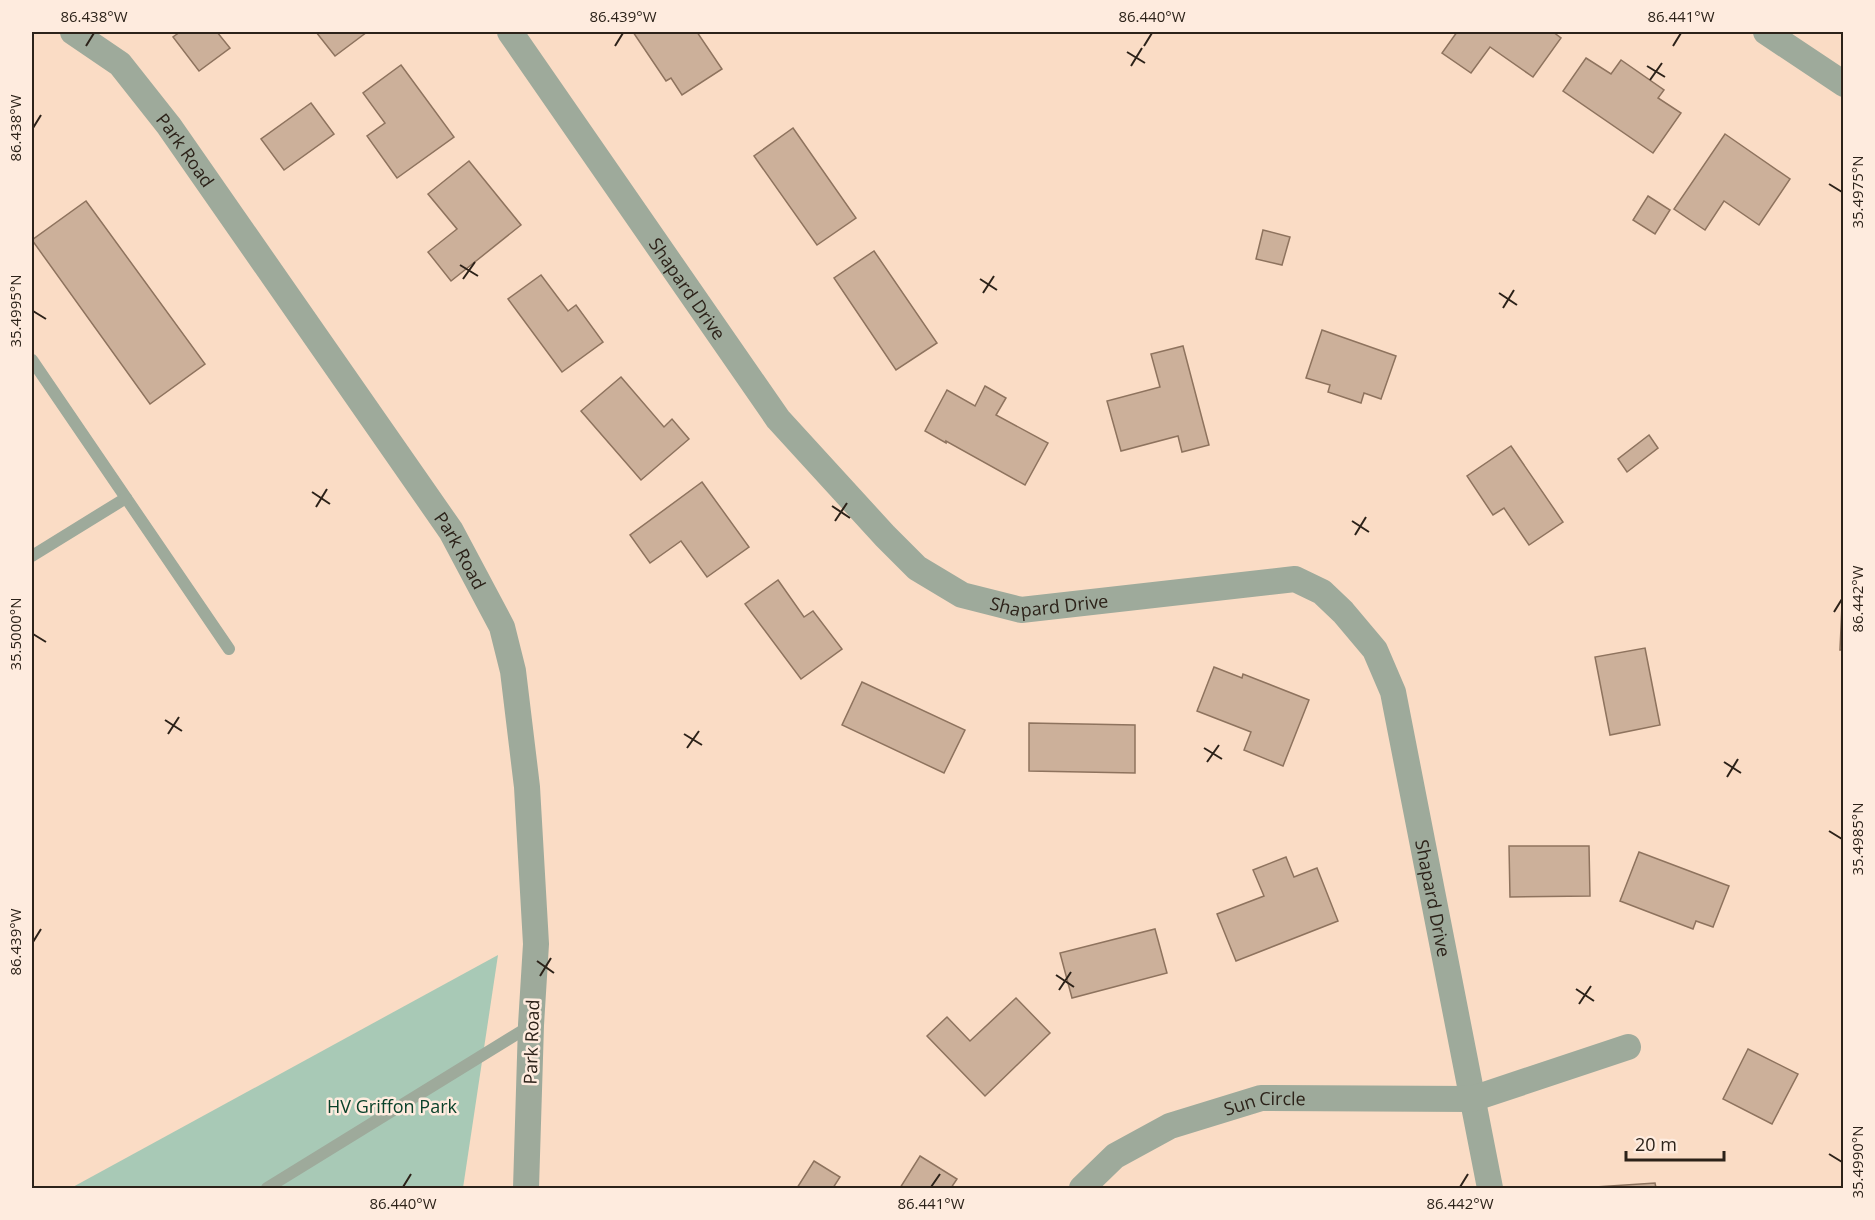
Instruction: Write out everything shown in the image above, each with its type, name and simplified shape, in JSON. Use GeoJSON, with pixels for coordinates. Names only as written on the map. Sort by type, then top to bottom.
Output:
{"type":"FeatureCollection","features":[{"type":"Feature","properties":{"kind":"street","name":"Park Road"},"geometry":{"type":"LineString","coordinates":[[73,32],[120,64],[169,126],[451,531],[502,627],[513,671],[527,787],[536,944],[526,1188]]}},
{"type":"Feature","properties":{"kind":"street","name":"Shapard Drive"},"geometry":{"type":"LineString","coordinates":[[510,32],[778,419],[917,568],[962,595],[1021,610],[1295,579],[1322,592],[1343,612],[1375,650],[1393,692],[1472,1099]]}},
{"type":"Feature","properties":{"kind":"street"},"geometry":{"type":"LineString","coordinates":[[1766,32],[1844,84]]}},
{"type":"Feature","properties":{"kind":"street","name":"Sun Circle"},"geometry":{"type":"LineString","coordinates":[[1082,1188],[1115,1156],[1170,1126],[1262,1098],[1472,1099],[1628,1047]]}},
{"type":"Feature","properties":{"kind":"street"},"geometry":{"type":"LineString","coordinates":[[1472,1099],[1490,1188]]}},
{"type":"Feature","properties":{"kind":"lane"},"geometry":{"type":"LineString","coordinates":[[32,360],[229,649]]}},
{"type":"Feature","properties":{"kind":"lane"},"geometry":{"type":"LineString","coordinates":[[32,556],[126,498]]}},
{"type":"Feature","properties":{"kind":"lane"},"geometry":{"type":"LineString","coordinates":[[267,1188],[531,1025]]}},
{"type":"Feature","properties":{"kind":"green space","name":"HV Griffon Park"},"geometry":{"type":"Polygon","coordinates":[[[498,955],[463,1188],[71,1188],[498,955]]]}},
{"type":"Feature","properties":{"kind":"building"},"geometry":{"type":"Polygon","coordinates":[[[180,32],[217,32],[230,48],[199,71],[173,37],[180,32]]]}},
{"type":"Feature","properties":{"kind":"building"},"geometry":{"type":"Polygon","coordinates":[[[316,32],[367,32],[335,56],[316,32]]]}},
{"type":"Feature","properties":{"kind":"building"},"geometry":{"type":"Polygon","coordinates":[[[633,32],[697,32],[722,69],[682,95],[671,78],[666,81],[633,32]]]}},
{"type":"Feature","properties":{"kind":"building"},"geometry":{"type":"Polygon","coordinates":[[[1457,32],[1553,32],[1561,38],[1533,77],[1490,47],[1471,73],[1442,53],[1457,32]]]}},
{"type":"Feature","properties":{"kind":"building"},"geometry":{"type":"Polygon","coordinates":[[[1586,58],[1611,74],[1621,60],[1664,90],[1658,98],[1681,113],[1653,153],[1563,91],[1586,58]]]}},
{"type":"Feature","properties":{"kind":"building"},"geometry":{"type":"Polygon","coordinates":[[[401,65],[454,137],[397,178],[367,136],[385,123],[363,93],[401,65]]]}},
{"type":"Feature","properties":{"kind":"building"},"geometry":{"type":"Polygon","coordinates":[[[311,103],[334,134],[284,170],[261,139],[311,103]]]}},
{"type":"Feature","properties":{"kind":"building"},"geometry":{"type":"Polygon","coordinates":[[[793,128],[856,218],[817,245],[754,156],[793,128]]]}},
{"type":"Feature","properties":{"kind":"building"},"geometry":{"type":"Polygon","coordinates":[[[1725,134],[1790,179],[1759,225],[1724,201],[1705,230],[1674,209],[1725,134]]]}},
{"type":"Feature","properties":{"kind":"building"},"geometry":{"type":"Polygon","coordinates":[[[469,161],[521,225],[451,281],[428,252],[457,229],[428,194],[469,161]]]}},
{"type":"Feature","properties":{"kind":"building"},"geometry":{"type":"Polygon","coordinates":[[[1648,196],[1670,210],[1655,234],[1633,220],[1648,196]]]}},
{"type":"Feature","properties":{"kind":"building"},"geometry":{"type":"Polygon","coordinates":[[[86,201],[205,364],[150,404],[32,240],[86,201]]]}},
{"type":"Feature","properties":{"kind":"building"},"geometry":{"type":"Polygon","coordinates":[[[1263,230],[1290,237],[1282,265],[1256,259],[1263,230]]]}},
{"type":"Feature","properties":{"kind":"building"},"geometry":{"type":"Polygon","coordinates":[[[874,251],[937,343],[896,370],[834,278],[874,251]]]}},
{"type":"Feature","properties":{"kind":"building"},"geometry":{"type":"Polygon","coordinates":[[[541,275],[568,311],[576,305],[603,342],[562,372],[508,299],[541,275]]]}},
{"type":"Feature","properties":{"kind":"building"},"geometry":{"type":"Polygon","coordinates":[[[1322,330],[1396,356],[1381,399],[1364,393],[1361,403],[1328,392],[1330,385],[1306,378],[1322,330]]]}},
{"type":"Feature","properties":{"kind":"building"},"geometry":{"type":"Polygon","coordinates":[[[1183,346],[1209,445],[1182,452],[1178,436],[1121,451],[1107,401],[1160,387],[1151,354],[1183,346]]]}},
{"type":"Feature","properties":{"kind":"building"},"geometry":{"type":"Polygon","coordinates":[[[621,377],[664,427],[672,419],[689,439],[641,480],[581,411],[621,377]]]}},
{"type":"Feature","properties":{"kind":"building"},"geometry":{"type":"Polygon","coordinates":[[[985,386],[1006,398],[996,415],[1048,443],[1025,485],[925,431],[947,390],[975,406],[985,386]]]}},
{"type":"Feature","properties":{"kind":"building"},"geometry":{"type":"Polygon","coordinates":[[[1649,435],[1658,448],[1627,472],[1618,459],[1649,435]]]}},
{"type":"Feature","properties":{"kind":"building"},"geometry":{"type":"Polygon","coordinates":[[[1511,446],[1563,522],[1529,545],[1504,508],[1493,515],[1467,476],[1511,446]]]}},
{"type":"Feature","properties":{"kind":"building"},"geometry":{"type":"Polygon","coordinates":[[[702,482],[749,547],[707,577],[681,541],[650,563],[630,535],[702,482]]]}},
{"type":"Feature","properties":{"kind":"building"},"geometry":{"type":"Polygon","coordinates":[[[778,580],[804,617],[813,611],[842,649],[801,679],[745,604],[778,580]]]}},
{"type":"Feature","properties":{"kind":"building"},"geometry":{"type":"Polygon","coordinates":[[[1842,605],[1844,605],[1844,650],[1840,650],[1842,605]]]}},
{"type":"Feature","properties":{"kind":"building"},"geometry":{"type":"Polygon","coordinates":[[[1645,648],[1660,725],[1610,735],[1595,657],[1645,648]]]}},
{"type":"Feature","properties":{"kind":"building"},"geometry":{"type":"Polygon","coordinates":[[[1214,667],[1242,678],[1243,674],[1309,700],[1283,766],[1244,750],[1251,732],[1197,711],[1214,667]]]}},
{"type":"Feature","properties":{"kind":"building"},"geometry":{"type":"Polygon","coordinates":[[[862,682],[965,730],[944,773],[842,725],[862,682]]]}},
{"type":"Feature","properties":{"kind":"building"},"geometry":{"type":"Polygon","coordinates":[[[1029,723],[1135,725],[1135,773],[1029,771],[1029,723]]]}},
{"type":"Feature","properties":{"kind":"building"},"geometry":{"type":"Polygon","coordinates":[[[1509,846],[1589,846],[1590,896],[1510,897],[1509,846]]]}},
{"type":"Feature","properties":{"kind":"building"},"geometry":{"type":"Polygon","coordinates":[[[1639,852],[1729,886],[1713,927],[1696,921],[1693,929],[1620,901],[1639,852]]]}},
{"type":"Feature","properties":{"kind":"building"},"geometry":{"type":"Polygon","coordinates":[[[1286,857],[1294,877],[1317,868],[1338,921],[1236,961],[1217,914],[1264,896],[1253,870],[1286,857]]]}},
{"type":"Feature","properties":{"kind":"building"},"geometry":{"type":"Polygon","coordinates":[[[1155,929],[1167,973],[1072,998],[1060,953],[1155,929]]]}},
{"type":"Feature","properties":{"kind":"building"},"geometry":{"type":"Polygon","coordinates":[[[1016,998],[1050,1033],[985,1096],[927,1036],[947,1017],[970,1041],[1016,998]]]}},
{"type":"Feature","properties":{"kind":"building"},"geometry":{"type":"Polygon","coordinates":[[[1748,1049],[1798,1074],[1772,1124],[1723,1099],[1748,1049]]]}},
{"type":"Feature","properties":{"kind":"building"},"geometry":{"type":"Polygon","coordinates":[[[920,1156],[957,1179],[951,1188],[900,1188],[920,1156]]]}},
{"type":"Feature","properties":{"kind":"building"},"geometry":{"type":"Polygon","coordinates":[[[814,1161],[840,1177],[833,1188],[797,1188],[814,1161]]]}},
{"type":"Feature","properties":{"kind":"building"},"geometry":{"type":"Polygon","coordinates":[[[1655,1183],[1656,1188],[1580,1188],[1655,1183]]]}}]}
